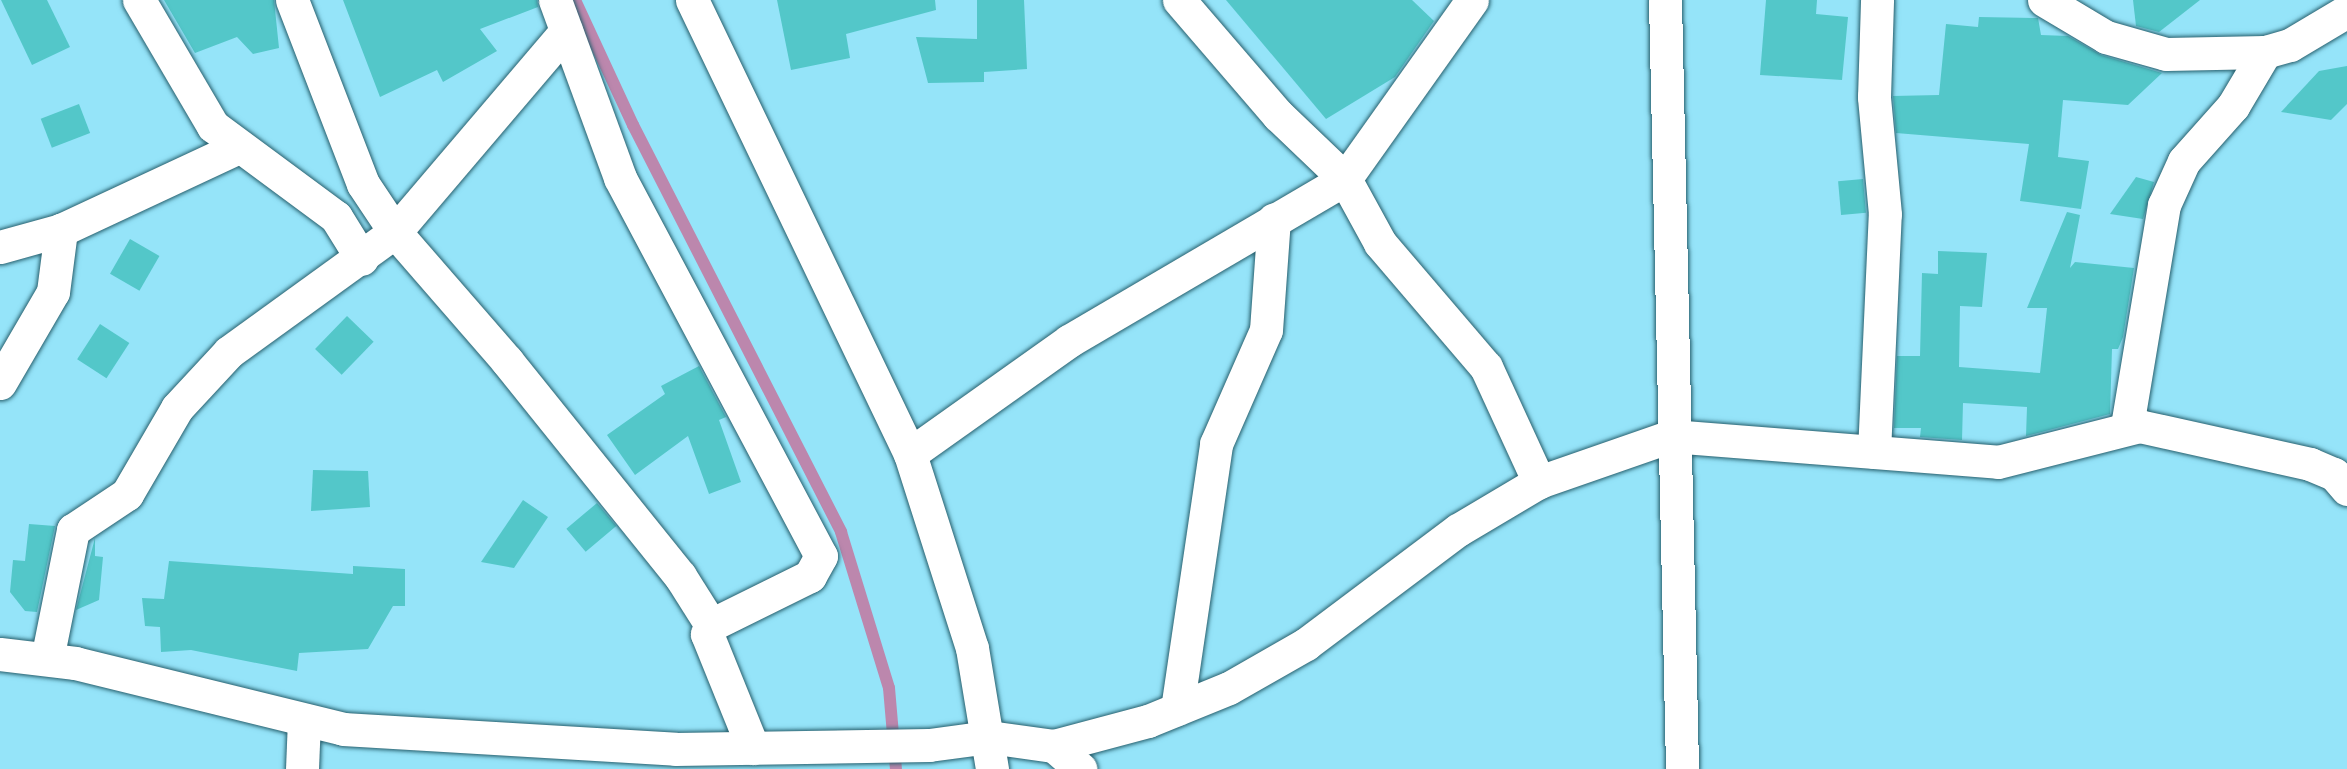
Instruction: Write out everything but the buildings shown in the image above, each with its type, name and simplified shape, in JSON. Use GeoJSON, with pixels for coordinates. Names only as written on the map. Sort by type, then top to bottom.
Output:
{"type":"FeatureCollection","features":[{"type":"Feature","properties":{"kind":"street"},"geometry":{"type":"LineString","coordinates":[[139,0],[213,126],[336,217],[362,259]]}},
{"type":"Feature","properties":{"kind":"street"},"geometry":{"type":"LineString","coordinates":[[292,0],[363,184],[395,232],[515,370],[680,576],[711,625]]}},
{"type":"Feature","properties":{"kind":"street"},"geometry":{"type":"LineString","coordinates":[[555,0],[620,178],[820,556],[810,576],[711,625],[707,634],[753,748]]}},
{"type":"Feature","properties":{"kind":"street"},"geometry":{"type":"LineString","coordinates":[[692,0],[910,454],[972,648],[989,737],[992,769]]}},
{"type":"Feature","properties":{"kind":"street"},"geometry":{"type":"LineString","coordinates":[[1179,0],[1278,115],[1345,179],[1380,243],[1486,367],[1539,482]]}},
{"type":"Feature","properties":{"kind":"street"},"geometry":{"type":"LineString","coordinates":[[910,454],[1070,341],[1345,179],[1472,0]]}},
{"type":"Feature","properties":{"kind":"street"},"geometry":{"type":"LineString","coordinates":[[1665,0],[1671,436],[1682,769]]}},
{"type":"Feature","properties":{"kind":"street"},"geometry":{"type":"LineString","coordinates":[[1874,452],[1885,214],[1874,97],[1877,0]]}},
{"type":"Feature","properties":{"kind":"street"},"geometry":{"type":"LineString","coordinates":[[2044,0],[2106,37],[2140,50],[2265,52],[2290,45],[2347,11]]}},
{"type":"Feature","properties":{"kind":"street"},"geometry":{"type":"LineString","coordinates":[[46,659],[73,530],[127,494],[177,408],[229,352],[362,259],[395,232],[566,31]]}},
{"type":"Feature","properties":{"kind":"street"},"geometry":{"type":"LineString","coordinates":[[2127,426],[2164,205],[2184,161],[2233,106],[2265,52]]}},
{"type":"Feature","properties":{"kind":"street"},"geometry":{"type":"LineString","coordinates":[[0,247],[62,230],[239,147]]}},
{"type":"Feature","properties":{"kind":"street"},"geometry":{"type":"LineString","coordinates":[[1177,709],[1216,444],[1266,330],[1274,219]]}},
{"type":"Feature","properties":{"kind":"street"},"geometry":{"type":"LineString","coordinates":[[0,383],[53,292],[62,230]]}},
{"type":"Feature","properties":{"kind":"street"},"geometry":{"type":"LineString","coordinates":[[0,654],[46,659],[343,729],[499,742],[753,748],[929,745],[989,737],[1054,746],[1177,709],[1229,688],[1306,644],[1458,530],[1539,482],[1671,436],[1998,462],[2070,447],[2127,426],[2310,464],[2334,474],[2347,489]]}},
{"type":"Feature","properties":{"kind":"street"},"geometry":{"type":"LineString","coordinates":[[302,769],[304,720]]}},
{"type":"Feature","properties":{"kind":"street"},"geometry":{"type":"LineString","coordinates":[[1054,746],[1080,769]]}},
{"type":"Feature","properties":{"kind":"waterway"},"geometry":{"type":"LineString","coordinates":[[575,0],[633,125],[841,532],[889,688],[896,769]]}}]}
